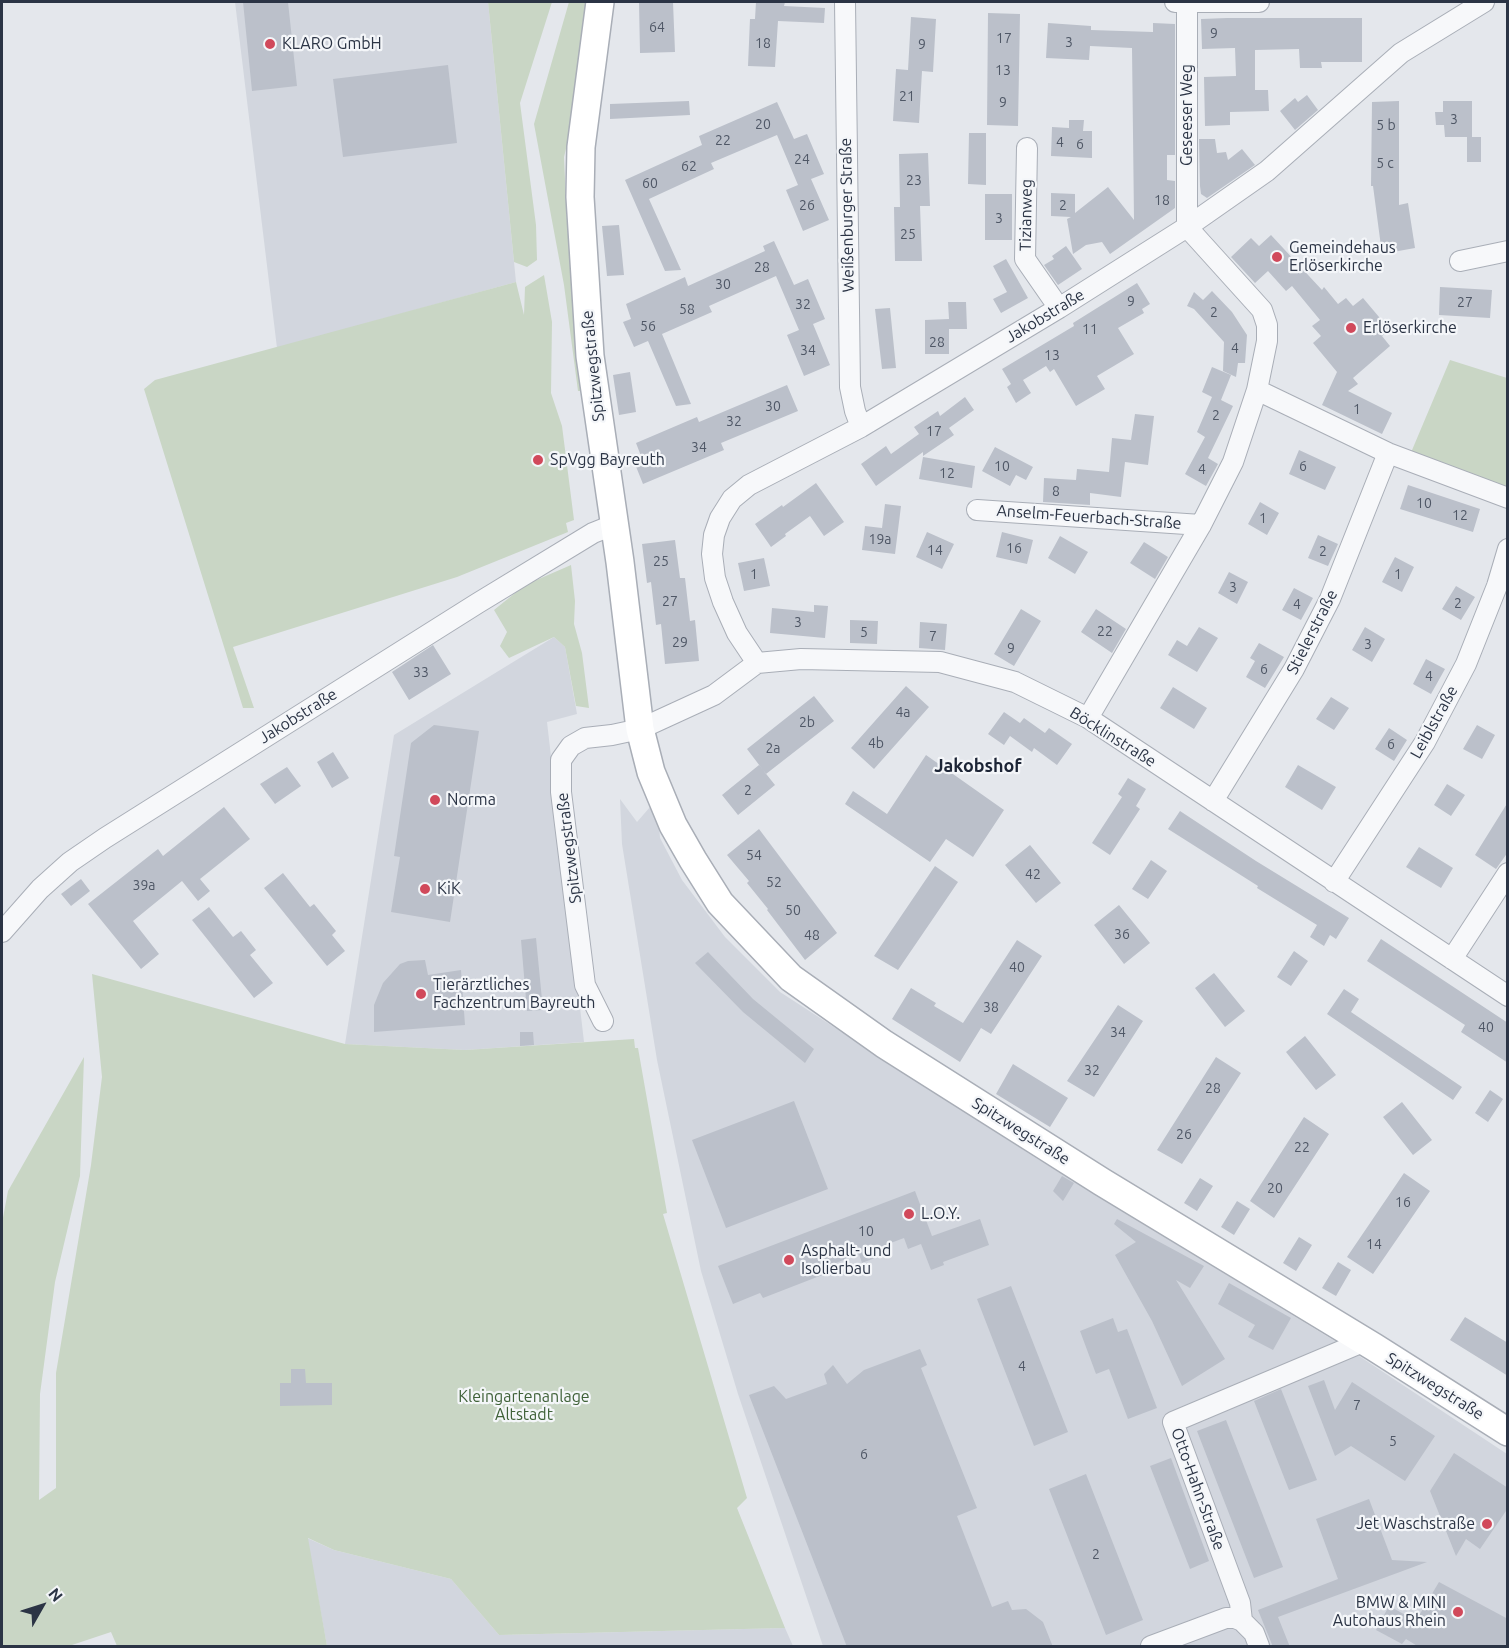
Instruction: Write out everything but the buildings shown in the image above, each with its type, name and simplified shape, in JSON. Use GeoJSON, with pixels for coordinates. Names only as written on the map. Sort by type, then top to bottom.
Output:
{"type":"FeatureCollection","features":[{"type":"Feature","properties":{"kind":"street","name":"Spitzwegstraße"},"geometry":{"type":"LineString","coordinates":[[600,2],[581,147],[580,197],[590,356],[620,562],[640,729],[651,772],[673,825],[720,903],[791,978],[894,1051],[1092,1176],[1365,1341],[1508,1432]]}},
{"type":"Feature","properties":{"kind":"street","name":"Weißenburger Straße"},"geometry":{"type":"LineString","coordinates":[[845,2],[850,387],[861,427]]}},
{"type":"Feature","properties":{"kind":"street","name":"Geseeser Weg"},"geometry":{"type":"LineString","coordinates":[[1187,227],[1183,2],[1259,2]]}},
{"type":"Feature","properties":{"kind":"street","name":"Jakobstraße"},"geometry":{"type":"LineString","coordinates":[[757,663],[737,633],[715,578],[712,554],[714,535],[720,518],[732,499],[749,485],[861,427],[1059,308],[1187,227],[1267,171],[1401,53],[1484,2]]}},
{"type":"Feature","properties":{"kind":"street","name":"Tizianweg"},"geometry":{"type":"LineString","coordinates":[[1028,148],[1025,259],[1059,308]]}},
{"type":"Feature","properties":{"kind":"street","name":"Anselm-Feuerbach-Straße"},"geometry":{"type":"LineString","coordinates":[[1088,718],[1201,525],[1233,462],[1257,390],[1268,341],[1267,325],[1262,310],[1187,227]]}},
{"type":"Feature","properties":{"kind":"street"},"geometry":{"type":"LineString","coordinates":[[1460,261],[1508,251]]}},
{"type":"Feature","properties":{"kind":"street"},"geometry":{"type":"LineString","coordinates":[[1257,390],[1388,453],[1508,498]]}},
{"type":"Feature","properties":{"kind":"street","name":"Stielerstraße"},"geometry":{"type":"LineString","coordinates":[[1213,801],[1294,669],[1330,599],[1388,453]]}},
{"type":"Feature","properties":{"kind":"street","name":"Anselm-Feuerbach-Straße"},"geometry":{"type":"LineString","coordinates":[[977,510],[1201,525]]}},
{"type":"Feature","properties":{"kind":"street","name":"Jakobstraße"},"geometry":{"type":"LineString","coordinates":[[2,932],[40,889],[70,862],[105,838],[478,603],[593,533],[613,525]]}},
{"type":"Feature","properties":{"kind":"street","name":"Leiblstraße"},"geometry":{"type":"LineString","coordinates":[[1334,882],[1425,742],[1466,664],[1497,586],[1508,549]]}},
{"type":"Feature","properties":{"kind":"street","name":"Böcklinstraße"},"geometry":{"type":"LineString","coordinates":[[757,663],[801,659],[940,662],[1015,682],[1088,718],[1508,996]]}},
{"type":"Feature","properties":{"kind":"street"},"geometry":{"type":"LineString","coordinates":[[640,729],[714,695],[757,663]]}},
{"type":"Feature","properties":{"kind":"street","name":"Spitzwegstraße"},"geometry":{"type":"LineString","coordinates":[[603,1021],[585,985],[561,792],[561,760],[572,746],[585,738],[640,729]]}},
{"type":"Feature","properties":{"kind":"street"},"geometry":{"type":"LineString","coordinates":[[1452,959],[1508,873]]}},
{"type":"Feature","properties":{"kind":"street","name":"Otto-Hahn-Straße"},"geometry":{"type":"LineString","coordinates":[[1259,1647],[1254,1633],[1242,1621],[1240,1603],[1173,1422],[1365,1341]]}},
{"type":"Feature","properties":{"kind":"street"},"geometry":{"type":"LineString","coordinates":[[1151,1647],[1226,1617],[1242,1621]]}},
{"type":"Feature","properties":{"kind":"shaded area"},"geometry":{"type":"Polygon","coordinates":[[[235,2],[488,2],[516,282],[277,348],[235,2]]]}},
{"type":"Feature","properties":{"kind":"shaded area"},"geometry":{"type":"Polygon","coordinates":[[[554,637],[565,647],[577,714],[547,722],[584,1042],[465,1050],[345,1044],[394,735],[554,637]]]}},
{"type":"Feature","properties":{"kind":"shaded area"},"geometry":{"type":"Polygon","coordinates":[[[620,799],[637,822],[657,799],[660,838],[682,880],[725,937],[780,992],[1039,1160],[1356,1354],[1507,1454],[1507,1646],[823,1646],[738,1394],[701,1271],[657,1060],[622,844],[620,799]]]}},
{"type":"Feature","properties":{"kind":"shaded area"},"geometry":{"type":"Polygon","coordinates":[[[307,1538],[334,1550],[451,1579],[499,1635],[785,1628],[793,1646],[327,1646],[307,1538]]]}},
{"type":"Feature","properties":{"kind":"green space"},"geometry":{"type":"Polygon","coordinates":[[[488,2],[552,2],[520,103],[536,225],[537,260],[527,267],[514,262],[488,2]]]}},
{"type":"Feature","properties":{"kind":"green space"},"geometry":{"type":"Polygon","coordinates":[[[569,2],[586,2],[577,103],[564,157],[567,224],[583,391],[578,391],[564,285],[534,124],[569,2]]]}},
{"type":"Feature","properties":{"kind":"green space"},"geometry":{"type":"Polygon","coordinates":[[[544,275],[552,322],[551,393],[562,426],[574,520],[566,523],[568,532],[457,577],[233,647],[254,708],[243,708],[144,389],[155,380],[516,282],[524,315],[525,287],[544,275]]]}},
{"type":"Feature","properties":{"kind":"green space"},"geometry":{"type":"Polygon","coordinates":[[[1450,360],[1507,378],[1507,491],[1407,462],[1450,360]]]}},
{"type":"Feature","properties":{"kind":"green space"},"geometry":{"type":"Polygon","coordinates":[[[571,565],[575,601],[574,624],[582,653],[589,708],[576,706],[565,647],[554,637],[509,658],[500,646],[507,632],[494,610],[525,585],[571,565]]]}},
{"type":"Feature","properties":{"kind":"green space","name":"Kleingartenanlage Altstadt"},"geometry":{"type":"Polygon","coordinates":[[[92,974],[345,1044],[465,1050],[634,1039],[635,1048],[638,1048],[667,1213],[663,1214],[747,1498],[737,1508],[785,1628],[499,1635],[451,1579],[334,1550],[308,1538],[327,1646],[117,1646],[111,1632],[69,1646],[2,1646],[2,1223],[8,1191],[84,1057],[80,1176],[55,1282],[40,1394],[39,1500],[56,1488],[56,1373],[91,1165],[102,1077],[92,974]]]}},
{"type":"Feature","properties":{"kind":"place","name":"KLARO GmbH"},"geometry":{"type":"Point","coordinates":[270,44]}},
{"type":"Feature","properties":{"kind":"place","name":"Gemeindehaus Erlöserkirche"},"geometry":{"type":"Point","coordinates":[1277,257]}},
{"type":"Feature","properties":{"kind":"place","name":"Erlöserkirche"},"geometry":{"type":"Point","coordinates":[1351,328]}},
{"type":"Feature","properties":{"kind":"place","name":"SpVgg Bayreuth"},"geometry":{"type":"Point","coordinates":[538,460]}},
{"type":"Feature","properties":{"kind":"place","name":"Norma"},"geometry":{"type":"Point","coordinates":[435,800]}},
{"type":"Feature","properties":{"kind":"place","name":"KiK"},"geometry":{"type":"Point","coordinates":[425,889]}},
{"type":"Feature","properties":{"kind":"place","name":"Tierärztliches Fachzentrum Bayreuth"},"geometry":{"type":"Point","coordinates":[421,994]}},
{"type":"Feature","properties":{"kind":"place","name":"L.O.Y."},"geometry":{"type":"Point","coordinates":[909,1214]}},
{"type":"Feature","properties":{"kind":"place","name":"Asphalt- und Isolierbau"},"geometry":{"type":"Point","coordinates":[789,1260]}},
{"type":"Feature","properties":{"kind":"place","name":"Jet Waschstraße"},"geometry":{"type":"Point","coordinates":[1487,1524]}},
{"type":"Feature","properties":{"kind":"place","name":"BMW & MINI Autohaus Rhein"},"geometry":{"type":"Point","coordinates":[1458,1612]}},
{"type":"Feature","properties":{"kind":"district","name":"Jakobshof"},"geometry":{"type":"Point","coordinates":[978,766]}}]}
